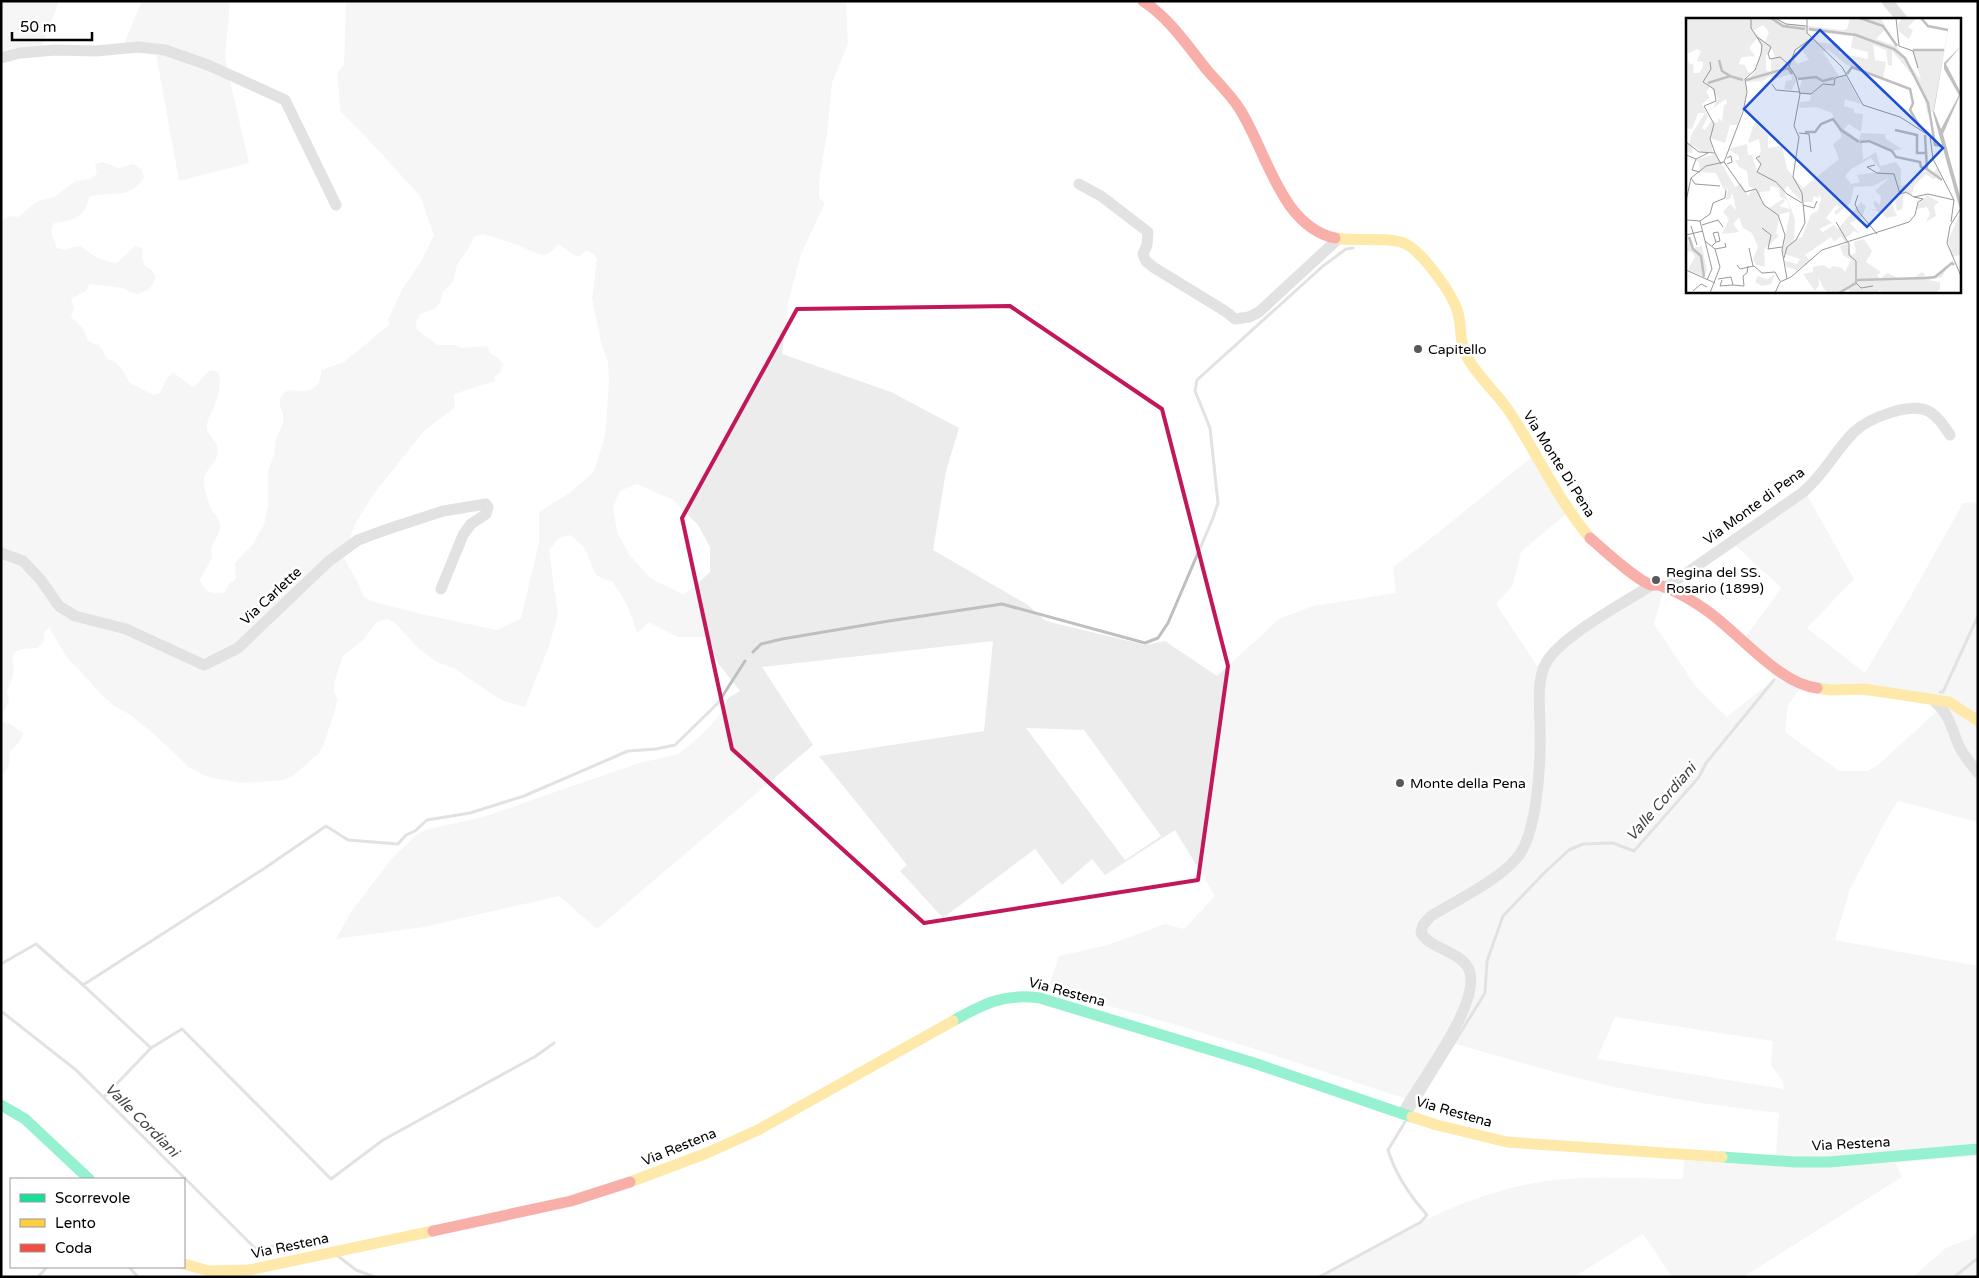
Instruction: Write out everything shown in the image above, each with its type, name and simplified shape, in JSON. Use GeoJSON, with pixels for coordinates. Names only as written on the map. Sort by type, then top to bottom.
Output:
{"type":"FeatureCollection","features":[{"type":"Feature","properties":{"kind":"street","name":"Via Monte Di Pena"},"geometry":{"type":"LineString","coordinates":[[1142,1],[1162,16],[1239,108],[1282,193],[1297,216],[1309,227],[1323,235],[1338,240],[1396,241],[1407,244],[1426,262],[1453,300],[1458,313],[1465,354],[1472,366],[1517,424],[1576,521],[1591,539],[1634,574],[1652,585]]}},
{"type":"Feature","properties":{"kind":"street"},"geometry":{"type":"LineString","coordinates":[[1887,1],[1901,18]]}},
{"type":"Feature","properties":{"kind":"street"},"geometry":{"type":"LineString","coordinates":[[1,58],[20,53],[55,50],[96,51],[138,47],[165,50],[208,65],[285,100],[336,204]]}},
{"type":"Feature","properties":{"kind":"street"},"geometry":{"type":"LineString","coordinates":[[1080,184],[1101,196],[1148,232],[1147,245],[1143,254],[1146,261],[1235,319],[1249,317],[1259,312],[1338,240]]}},
{"type":"Feature","properties":{"kind":"street","name":"Via Monte di Pena"},"geometry":{"type":"LineString","coordinates":[[1665,588],[1802,494],[1813,484],[1856,430],[1869,422],[1898,410],[1920,409],[1929,411],[1936,417],[1950,435]]}},
{"type":"Feature","properties":{"kind":"street","name":"Via Carlette"},"geometry":{"type":"LineString","coordinates":[[1,553],[23,561],[59,606],[75,616],[126,629],[204,665],[238,648],[329,561],[358,540],[443,511],[486,504],[488,506],[486,514],[471,524],[463,535],[441,589]]}},
{"type":"Feature","properties":{"kind":"street"},"geometry":{"type":"LineString","coordinates":[[1403,1113],[1456,1028],[1469,999],[1470,972],[1467,966],[1461,960],[1425,939],[1420,933],[1423,925],[1432,916],[1500,873],[1516,860],[1523,851],[1533,821],[1540,734],[1540,694],[1545,665],[1564,643],[1652,585],[1658,585],[1707,611],[1764,660],[1805,687],[1831,690],[1864,689],[1949,702],[1978,721]]}},
{"type":"Feature","properties":{"kind":"street"},"geometry":{"type":"LineString","coordinates":[[1932,699],[1944,709],[1966,758],[1978,772]]}},
{"type":"Feature","properties":{"kind":"street","name":"Via Restena"},"geometry":{"type":"LineString","coordinates":[[185,1264],[209,1271],[249,1270],[519,1212],[608,1190],[707,1153],[758,1130],[984,1004],[1000,998],[1018,995],[1048,1000],[1254,1063],[1437,1125],[1507,1142],[1785,1162],[1829,1162],[1978,1149]]}},
{"type":"Feature","properties":{"kind":"street"},"geometry":{"type":"LineString","coordinates":[[1,1105],[25,1119],[87,1178]]}},
{"type":"Feature","properties":{"kind":"highlighted area"},"geometry":{"type":"Polygon","coordinates":[[[1010,306],[1162,409],[1228,666],[1198,880],[924,923],[732,749],[682,518],[797,309],[1010,306]]]}},
{"type":"Feature","properties":{"kind":"shaded area"},"geometry":{"type":"Polygon","coordinates":[[[1,1],[59,1],[40,51],[1,58],[1,1]]]}},
{"type":"Feature","properties":{"kind":"shaded area"},"geometry":{"type":"Polygon","coordinates":[[[142,1],[230,1],[225,59],[249,163],[179,181],[155,49],[122,48],[142,1]]]}},
{"type":"Feature","properties":{"kind":"shaded area"},"geometry":{"type":"Polygon","coordinates":[[[346,1],[846,1],[848,44],[832,83],[827,133],[819,182],[819,198],[825,203],[801,254],[788,303],[782,354],[891,392],[959,428],[946,471],[933,550],[1028,605],[1046,621],[1145,645],[1165,641],[1217,676],[1279,619],[1313,606],[1396,593],[1393,567],[1532,457],[1567,513],[1521,552],[1513,585],[1496,604],[1537,666],[1549,653],[1638,586],[1648,576],[1665,584],[1654,624],[1695,685],[1727,717],[1782,673],[1741,643],[1781,588],[1735,545],[1806,493],[1854,579],[1807,628],[1865,673],[1963,503],[1978,502],[1978,822],[1898,801],[1850,889],[1835,940],[1978,966],[1978,1156],[1895,1163],[1902,1177],[1743,1277],[1672,1277],[1643,1234],[1574,1277],[1322,1277],[1370,1249],[1445,1211],[1471,1200],[1524,1185],[1583,1178],[1683,1179],[1684,1160],[1775,1166],[1779,1113],[1695,1102],[1619,1088],[1448,1042],[1409,1100],[1184,1027],[1047,991],[1059,956],[1108,945],[1165,924],[1184,929],[1215,896],[1175,830],[1105,875],[1092,859],[1062,885],[1035,849],[943,918],[900,871],[907,865],[819,756],[984,731],[993,641],[762,667],[813,745],[597,929],[559,896],[424,927],[336,939],[351,912],[393,857],[415,836],[425,830],[483,817],[639,763],[679,754],[718,717],[728,698],[740,691],[717,662],[709,637],[678,637],[649,622],[637,633],[621,594],[612,581],[600,577],[594,572],[584,548],[570,535],[559,538],[549,550],[558,615],[549,646],[525,707],[504,701],[454,668],[439,663],[420,650],[394,622],[387,619],[377,622],[363,640],[343,656],[335,680],[334,692],[338,700],[324,744],[318,754],[293,776],[283,780],[243,783],[208,777],[190,768],[154,734],[129,714],[114,706],[101,694],[66,656],[49,627],[44,633],[44,641],[38,648],[21,649],[14,653],[12,661],[14,668],[13,677],[7,691],[9,699],[7,707],[1,714],[2,220],[9,216],[18,217],[38,201],[55,197],[75,181],[91,179],[97,173],[95,164],[103,162],[119,168],[134,164],[142,170],[144,178],[131,190],[119,194],[89,197],[85,209],[77,217],[54,223],[51,231],[57,248],[66,250],[81,246],[98,258],[117,263],[135,246],[143,249],[144,265],[152,270],[156,277],[153,285],[146,291],[138,294],[123,288],[90,284],[86,291],[71,299],[74,307],[71,317],[83,329],[89,341],[99,345],[108,359],[115,362],[121,368],[130,383],[153,395],[160,393],[167,378],[173,372],[193,387],[211,370],[219,372],[219,393],[207,427],[218,447],[218,454],[206,472],[204,483],[209,504],[220,526],[211,552],[212,558],[200,580],[210,592],[225,592],[229,584],[236,579],[235,563],[253,544],[265,522],[268,505],[268,471],[274,455],[276,439],[283,423],[280,398],[284,392],[289,390],[307,391],[314,388],[319,382],[321,370],[344,362],[390,324],[388,320],[403,288],[421,262],[434,235],[420,196],[341,112],[337,74],[344,65],[346,1]],[[483,234],[475,236],[457,265],[453,281],[442,293],[441,301],[436,308],[420,314],[416,322],[417,330],[438,345],[455,345],[462,348],[487,346],[491,354],[503,364],[500,372],[494,377],[495,381],[454,394],[455,407],[424,431],[372,496],[354,526],[344,558],[364,597],[371,601],[497,630],[521,618],[539,543],[539,512],[571,492],[594,471],[605,436],[609,382],[608,362],[601,343],[592,298],[597,259],[593,253],[586,250],[579,257],[558,244],[546,255],[538,254],[515,244],[483,234]],[[637,484],[620,491],[613,507],[617,532],[629,554],[650,578],[683,594],[710,572],[710,547],[698,525],[673,500],[637,484]],[[1800,689],[1788,705],[1785,732],[1839,771],[1868,771],[1879,764],[1938,710],[1928,702],[1800,689]],[[1026,728],[1125,860],[1161,836],[1084,730],[1026,728]],[[1615,1017],[1597,1059],[1784,1089],[1782,1080],[1771,1065],[1773,1041],[1615,1017]]]}},
{"type":"Feature","properties":{"kind":"shaded area"},"geometry":{"type":"Polygon","coordinates":[[[1,719],[2,722],[10,724],[23,733],[20,741],[9,753],[9,766],[1,776],[1,719]]]}},
{"type":"Feature","properties":{"kind":"shaded area"},"geometry":{"type":"Polygon","coordinates":[[[1978,1232],[1978,1277],[1913,1277],[1947,1247],[1970,1239],[1978,1232]]]}},
{"type":"Feature","properties":{"kind":"waterway"},"geometry":{"type":"LineString","coordinates":[[753,652],[761,644],[782,639],[1002,604],[1145,643],[1158,638],[1168,623],[1218,503],[1210,428],[1195,391],[1197,380],[1323,266],[1346,249],[1353,248]]}},
{"type":"Feature","properties":{"kind":"waterway","name":"Valle Cordiani"},"geometry":{"type":"LineString","coordinates":[[1940,692],[1943,692],[1978,616]]}},
{"type":"Feature","properties":{"kind":"waterway"},"geometry":{"type":"LineString","coordinates":[[1,964],[36,944],[83,985],[265,868],[326,826],[348,840],[398,844],[406,835],[415,831],[427,820],[470,813],[524,796],[628,751],[656,749],[675,745],[718,703],[745,661]]}},
{"type":"Feature","properties":{"kind":"waterway","name":"Valle Cordiani"},"geometry":{"type":"LineString","coordinates":[[1412,1111],[1485,993],[1487,961],[1503,916],[1569,850],[1583,844],[1613,843],[1634,851],[1699,777],[1706,763],[1774,680]]}},
{"type":"Feature","properties":{"kind":"waterway"},"geometry":{"type":"LineString","coordinates":[[83,985],[151,1048]]}},
{"type":"Feature","properties":{"kind":"waterway","name":"Valle Cordiani"},"geometry":{"type":"LineString","coordinates":[[1,1011],[76,1070],[185,1178]]}},
{"type":"Feature","properties":{"kind":"waterway"},"geometry":{"type":"LineString","coordinates":[[104,1097],[151,1048],[182,1029],[331,1179],[383,1140],[536,1056],[554,1043]]}},
{"type":"Feature","properties":{"kind":"waterway","name":"Valle Cordiani"},"geometry":{"type":"LineString","coordinates":[[1319,1277],[1421,1222],[1427,1215],[1404,1184],[1388,1150],[1405,1122]]}},
{"type":"Feature","properties":{"kind":"waterway","name":"Valle Cordiani"},"geometry":{"type":"LineString","coordinates":[[185,1178],[256,1249],[316,1239],[320,1242]]}},
{"type":"Feature","properties":{"kind":"waterway","name":"Valle Cordiani"},"geometry":{"type":"LineString","coordinates":[[338,1256],[356,1270],[375,1277]]}},
{"type":"Feature","properties":{"kind":"waterway"},"geometry":{"type":"LineString","coordinates":[[1954,1277],[1978,1258]]}},
{"type":"Feature","properties":{"kind":"waterway"},"geometry":{"type":"LineString","coordinates":[[38,1277],[46,1268]]}},
{"type":"Feature","properties":{"kind":"waterway"},"geometry":{"type":"LineString","coordinates":[[130,1268],[138,1277]]}},
{"type":"Feature","properties":{"kind":"traffic: fast"},"geometry":{"type":"LineString","coordinates":[[953,1021],[994,1001],[1015,997],[1040,998],[1254,1063],[1412,1117]]}},
{"type":"Feature","properties":{"kind":"traffic: fast"},"geometry":{"type":"LineString","coordinates":[[1,1105],[25,1119],[88,1178]]}},
{"type":"Feature","properties":{"kind":"traffic: fast"},"geometry":{"type":"LineString","coordinates":[[1722,1157],[1795,1162],[1829,1162],[1978,1149]]}},
{"type":"Feature","properties":{"kind":"traffic: slow"},"geometry":{"type":"LineString","coordinates":[[1335,238],[1392,240],[1400,242],[1413,249],[1429,265],[1444,285],[1455,305],[1464,352],[1476,371],[1509,411],[1568,508],[1590,538]]}},
{"type":"Feature","properties":{"kind":"traffic: slow"},"geometry":{"type":"LineString","coordinates":[[1817,688],[1831,690],[1864,689],[1949,702],[1978,721]]}},
{"type":"Feature","properties":{"kind":"traffic: slow"},"geometry":{"type":"LineString","coordinates":[[630,1182],[707,1153],[758,1130],[953,1021]]}},
{"type":"Feature","properties":{"kind":"traffic: slow"},"geometry":{"type":"LineString","coordinates":[[1412,1117],[1507,1142],[1722,1157]]}},
{"type":"Feature","properties":{"kind":"traffic: slow"},"geometry":{"type":"LineString","coordinates":[[185,1264],[209,1271],[249,1270],[433,1231]]}},
{"type":"Feature","properties":{"kind":"traffic: jam"},"geometry":{"type":"LineString","coordinates":[[1143,1],[1170,24],[1239,108],[1249,125],[1276,184],[1288,202],[1301,218],[1316,231],[1335,238]]}},
{"type":"Feature","properties":{"kind":"traffic: jam"},"geometry":{"type":"LineString","coordinates":[[1590,538],[1644,582],[1651,585],[1659,585],[1690,599],[1706,610],[1759,656],[1788,677],[1817,688]]}},
{"type":"Feature","properties":{"kind":"traffic: jam"},"geometry":{"type":"LineString","coordinates":[[433,1231],[571,1201],[630,1182]]}},
{"type":"Feature","properties":{"kind":"place","name":"Capitello"},"geometry":{"type":"Point","coordinates":[1418,349]}},
{"type":"Feature","properties":{"kind":"place","name":"Regina del SS. Rosario (1899)"},"geometry":{"type":"Point","coordinates":[1656,580]}},
{"type":"Feature","properties":{"kind":"place","name":"Monte della Pena"},"geometry":{"type":"Point","coordinates":[1400,783]}}]}
